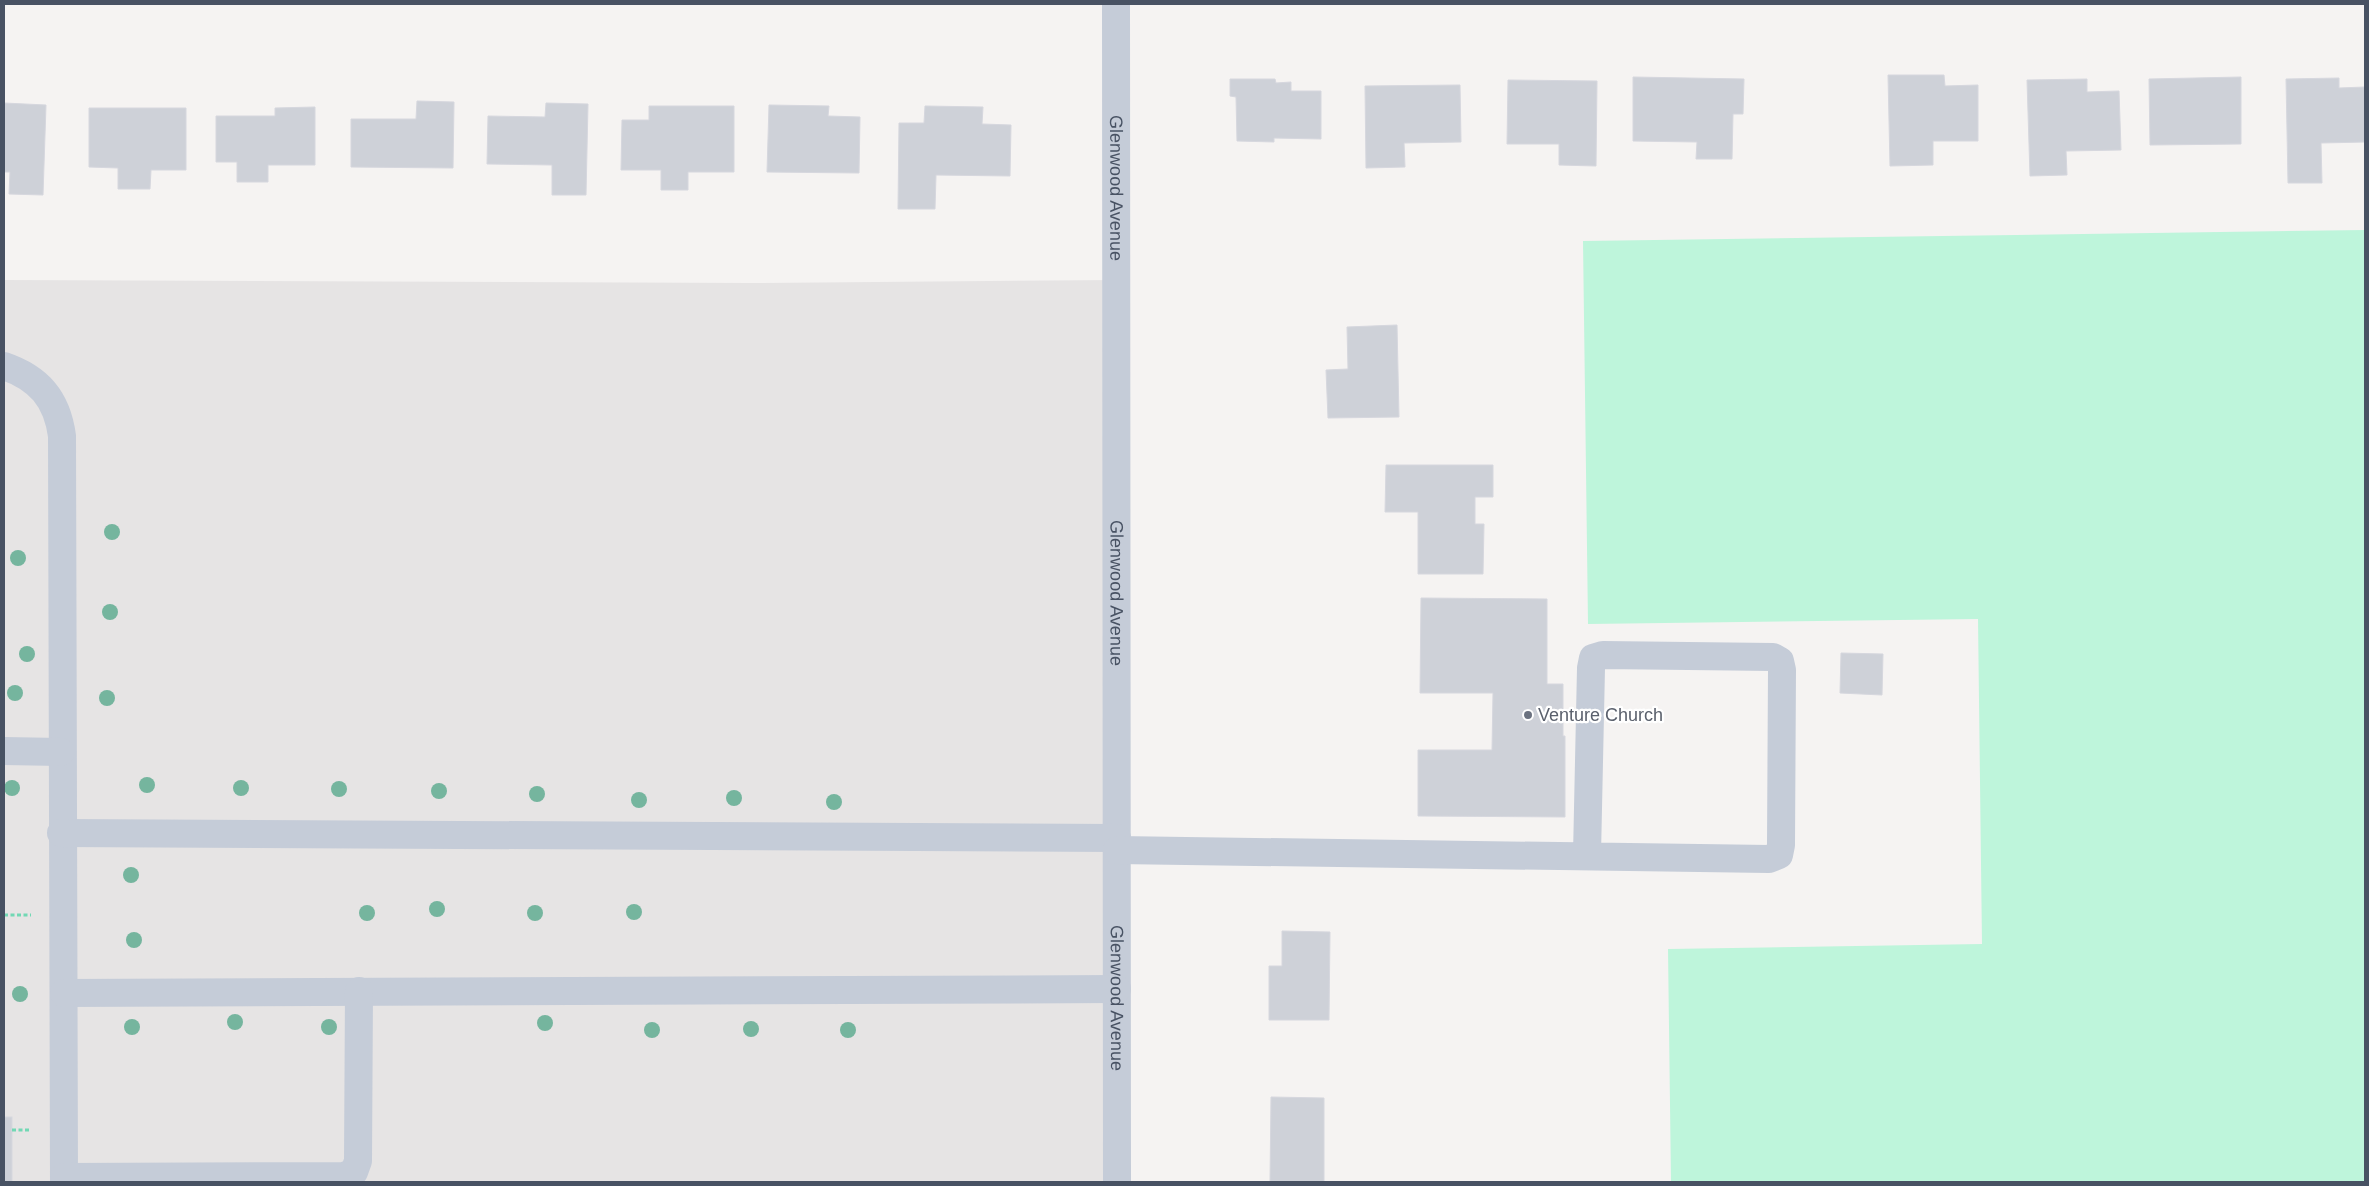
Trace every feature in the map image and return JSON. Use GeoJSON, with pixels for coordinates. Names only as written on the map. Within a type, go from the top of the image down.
{"type":"FeatureCollection","features":[{"type":"Feature","properties":{"kind":"street","name":"Glenwood Avenue"},"geometry":{"type":"LineString","coordinates":[[1116,4],[1117,1182]]}},
{"type":"Feature","properties":{"kind":"street"},"geometry":{"type":"LineString","coordinates":[[4,366],[26,377],[41,388],[53,401],[60,417],[62,436],[61,833],[64,992],[64,1180],[344,1176],[354,1172],[358,1161],[359,991]]}},
{"type":"Feature","properties":{"kind":"street"},"geometry":{"type":"LineString","coordinates":[[61,833],[1117,844],[1587,855],[1769,859],[1778,855],[1781,836],[1782,670],[1780,661],[1764,657],[1603,655],[1593,658],[1591,668],[1587,855]]}},
{"type":"Feature","properties":{"kind":"street"},"geometry":{"type":"LineString","coordinates":[[4,751],[61,752]]}},
{"type":"Feature","properties":{"kind":"street"},"geometry":{"type":"LineString","coordinates":[[64,992],[1117,989]]}},
{"type":"Feature","properties":{"kind":"path"},"geometry":{"type":"LineString","coordinates":[[4,915],[39,915]]}},
{"type":"Feature","properties":{"kind":"path"},"geometry":{"type":"LineString","coordinates":[[12,1130],[39,1130]]}},
{"type":"Feature","properties":{"kind":"shaded area"},"geometry":{"type":"Polygon","coordinates":[[[4,280],[749,283],[1118,280],[1117,1182],[4,1182],[4,280]]]}},
{"type":"Feature","properties":{"kind":"green space"},"geometry":{"type":"Polygon","coordinates":[[[2365,230],[2365,1182],[1671,1182],[1668,949],[1982,944],[1978,619],[1588,624],[1583,241],[2365,230]]]}},
{"type":"Feature","properties":{"kind":"building"},"geometry":{"type":"Polygon","coordinates":[[[1888,75],[1944,75],[1945,86],[1978,85],[1978,141],[1933,141],[1933,165],[1890,166],[1888,75]]]}},
{"type":"Feature","properties":{"kind":"building"},"geometry":{"type":"Polygon","coordinates":[[[1633,77],[1744,79],[1743,114],[1733,114],[1732,159],[1696,159],[1697,142],[1633,141],[1633,77]]]}},
{"type":"Feature","properties":{"kind":"building"},"geometry":{"type":"Polygon","coordinates":[[[2241,77],[2241,144],[2150,145],[2149,79],[2241,77]]]}},
{"type":"Feature","properties":{"kind":"building"},"geometry":{"type":"Polygon","coordinates":[[[2339,78],[2339,88],[2365,87],[2365,142],[2321,143],[2322,183],[2288,183],[2286,79],[2339,78]]]}},
{"type":"Feature","properties":{"kind":"building"},"geometry":{"type":"Polygon","coordinates":[[[1230,79],[1275,79],[1276,83],[1291,82],[1291,91],[1321,91],[1321,139],[1274,138],[1274,142],[1237,141],[1236,97],[1230,96],[1230,79]]]}},
{"type":"Feature","properties":{"kind":"building"},"geometry":{"type":"Polygon","coordinates":[[[2087,79],[2087,92],[2119,91],[2121,150],[2066,151],[2067,175],[2030,176],[2027,80],[2087,79]]]}},
{"type":"Feature","properties":{"kind":"building"},"geometry":{"type":"Polygon","coordinates":[[[1508,80],[1597,81],[1596,166],[1559,165],[1559,144],[1507,144],[1508,80]]]}},
{"type":"Feature","properties":{"kind":"building"},"geometry":{"type":"Polygon","coordinates":[[[1460,85],[1461,142],[1404,143],[1405,167],[1366,168],[1365,86],[1460,85]]]}},
{"type":"Feature","properties":{"kind":"building"},"geometry":{"type":"Polygon","coordinates":[[[417,101],[454,102],[453,168],[351,167],[351,119],[416,119],[417,101]]]}},
{"type":"Feature","properties":{"kind":"building"},"geometry":{"type":"Polygon","coordinates":[[[4,103],[46,105],[43,195],[9,194],[10,172],[4,172],[4,103]]]}},
{"type":"Feature","properties":{"kind":"building"},"geometry":{"type":"Polygon","coordinates":[[[546,103],[588,104],[586,195],[552,195],[552,165],[487,164],[488,116],[545,117],[546,103]]]}},
{"type":"Feature","properties":{"kind":"building"},"geometry":{"type":"Polygon","coordinates":[[[769,105],[829,106],[828,116],[860,117],[859,173],[767,172],[769,105]]]}},
{"type":"Feature","properties":{"kind":"building"},"geometry":{"type":"Polygon","coordinates":[[[649,106],[734,106],[734,172],[688,172],[688,190],[661,190],[661,170],[621,170],[622,120],[649,120],[649,106]]]}},
{"type":"Feature","properties":{"kind":"building"},"geometry":{"type":"Polygon","coordinates":[[[925,106],[983,107],[982,124],[1011,125],[1010,176],[936,175],[935,209],[898,209],[899,123],[924,123],[925,106]]]}},
{"type":"Feature","properties":{"kind":"building"},"geometry":{"type":"Polygon","coordinates":[[[315,107],[315,165],[268,165],[268,182],[237,182],[237,162],[216,162],[216,116],[275,116],[275,108],[315,107]]]}},
{"type":"Feature","properties":{"kind":"building"},"geometry":{"type":"Polygon","coordinates":[[[89,108],[186,108],[186,170],[151,170],[150,189],[118,189],[118,168],[89,167],[89,108]]]}},
{"type":"Feature","properties":{"kind":"building"},"geometry":{"type":"Polygon","coordinates":[[[1397,325],[1399,417],[1328,418],[1326,370],[1348,369],[1347,327],[1397,325]]]}},
{"type":"Feature","properties":{"kind":"building"},"geometry":{"type":"Polygon","coordinates":[[[1386,465],[1493,465],[1493,497],[1475,497],[1475,524],[1484,524],[1483,574],[1418,574],[1418,512],[1385,512],[1386,465]]]}},
{"type":"Feature","properties":{"kind":"building","name":"Venture Church"},"geometry":{"type":"Polygon","coordinates":[[[1421,598],[1547,599],[1547,684],[1563,684],[1565,817],[1418,816],[1418,750],[1492,750],[1493,693],[1420,693],[1421,598]]]}},
{"type":"Feature","properties":{"kind":"building"},"geometry":{"type":"Polygon","coordinates":[[[1841,653],[1883,654],[1882,695],[1840,693],[1841,653]]]}},
{"type":"Feature","properties":{"kind":"building"},"geometry":{"type":"Polygon","coordinates":[[[1282,931],[1330,932],[1329,1020],[1269,1020],[1269,966],[1282,966],[1282,931]]]}},
{"type":"Feature","properties":{"kind":"building"},"geometry":{"type":"Polygon","coordinates":[[[1271,1097],[1324,1098],[1324,1182],[1270,1182],[1271,1097]]]}},
{"type":"Feature","properties":{"kind":"building"},"geometry":{"type":"Polygon","coordinates":[[[4,1117],[12,1117],[12,1182],[4,1182],[4,1117]]]}},
{"type":"Feature","properties":{"kind":"place","name":"Venture Church"},"geometry":{"type":"Point","coordinates":[1528,715]}}]}
